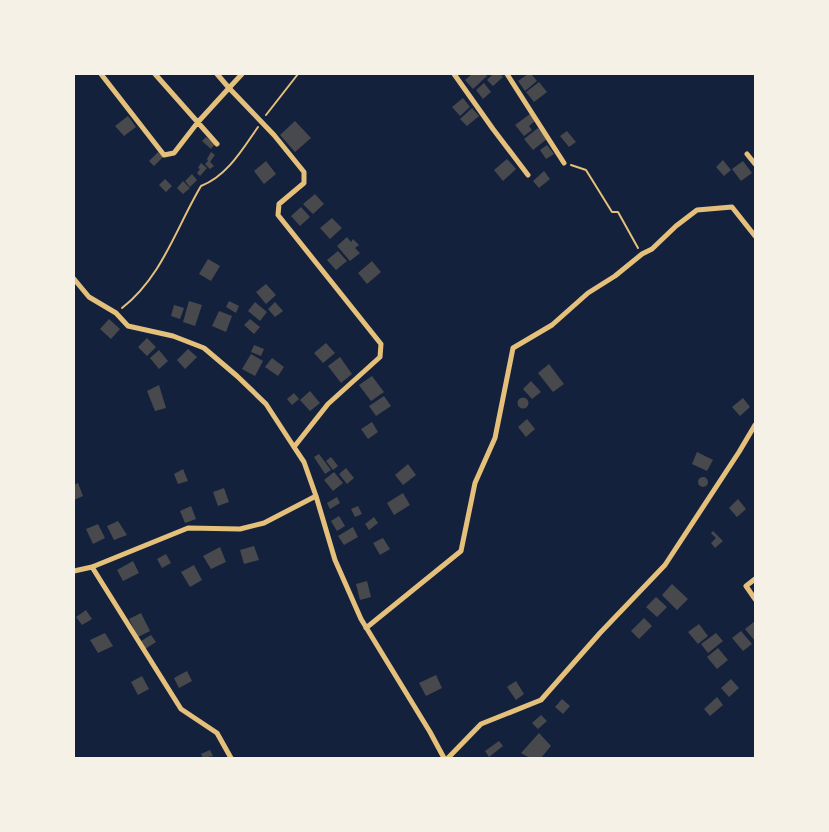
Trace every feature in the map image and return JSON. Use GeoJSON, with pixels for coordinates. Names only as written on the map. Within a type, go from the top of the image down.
{"type":"FeatureCollection","features":[{"type":"Feature","properties":{"kind":"street"},"geometry":{"type":"LineString","coordinates":[[101,74],[164,155],[174,152],[198,122],[242,74]]}},
{"type":"Feature","properties":{"kind":"street"},"geometry":{"type":"LineString","coordinates":[[155,74],[217,144]]}},
{"type":"Feature","properties":{"kind":"street"},"geometry":{"type":"LineString","coordinates":[[217,74],[304,172],[304,184],[279,204],[278,215],[381,344],[380,357],[328,404],[294,447]]}},
{"type":"Feature","properties":{"kind":"street"},"geometry":{"type":"LineString","coordinates":[[454,74],[528,175]]}},
{"type":"Feature","properties":{"kind":"street"},"geometry":{"type":"LineString","coordinates":[[508,74],[564,164]]}},
{"type":"Feature","properties":{"kind":"street"},"geometry":{"type":"LineString","coordinates":[[747,154],[755,164]]}},
{"type":"Feature","properties":{"kind":"street"},"geometry":{"type":"LineString","coordinates":[[366,628],[461,550],[475,483],[495,438],[513,348],[552,325],[588,293],[615,276],[642,254],[652,249],[676,226],[697,210],[732,208],[755,236]]}},
{"type":"Feature","properties":{"kind":"street"},"geometry":{"type":"LineString","coordinates":[[74,279],[89,297],[116,313],[128,326],[173,336],[204,348],[266,404],[304,462],[336,560],[361,619],[444,758]]}},
{"type":"Feature","properties":{"kind":"street"},"geometry":{"type":"LineString","coordinates":[[448,758],[481,724],[541,700],[600,633],[665,565],[755,427]]}},
{"type":"Feature","properties":{"kind":"street"},"geometry":{"type":"LineString","coordinates":[[74,571],[92,567],[188,528],[240,529],[264,524],[316,496]]}},
{"type":"Feature","properties":{"kind":"street"},"geometry":{"type":"LineString","coordinates":[[92,567],[181,709],[217,733],[231,758]]}},
{"type":"Feature","properties":{"kind":"street"},"geometry":{"type":"LineString","coordinates":[[755,579],[746,586],[755,599]]}},
{"type":"Feature","properties":{"kind":"path"},"geometry":{"type":"LineString","coordinates":[[116,313],[136,297],[151,278],[170,248],[201,186],[222,174],[233,162],[298,74]]}},
{"type":"Feature","properties":{"kind":"path"},"geometry":{"type":"LineString","coordinates":[[564,164],[586,170],[612,212],[618,212],[642,254]]}},
{"type":"Feature","properties":{"kind":"building"},"geometry":{"type":"Polygon","coordinates":[[[472,74],[485,74],[487,76],[473,89],[465,80],[472,74]]]}},
{"type":"Feature","properties":{"kind":"building"},"geometry":{"type":"Polygon","coordinates":[[[493,74],[500,74],[503,77],[493,86],[487,80],[493,74]]]}},
{"type":"Feature","properties":{"kind":"building"},"geometry":{"type":"Polygon","coordinates":[[[531,74],[537,81],[525,91],[518,81],[531,74]]]}},
{"type":"Feature","properties":{"kind":"building"},"geometry":{"type":"Polygon","coordinates":[[[539,82],[547,92],[534,102],[526,92],[539,82]]]}},
{"type":"Feature","properties":{"kind":"building"},"geometry":{"type":"Polygon","coordinates":[[[484,83],[491,92],[483,99],[476,90],[484,83]]]}},
{"type":"Feature","properties":{"kind":"building"},"geometry":{"type":"Polygon","coordinates":[[[463,98],[470,107],[460,116],[452,107],[463,98]]]}},
{"type":"Feature","properties":{"kind":"building"},"geometry":{"type":"Polygon","coordinates":[[[472,108],[479,116],[467,126],[460,119],[472,108]]]}},
{"type":"Feature","properties":{"kind":"building"},"geometry":{"type":"Polygon","coordinates":[[[530,114],[535,121],[529,126],[532,130],[524,136],[515,125],[530,114]]]}},
{"type":"Feature","properties":{"kind":"building"},"geometry":{"type":"Polygon","coordinates":[[[128,116],[136,127],[124,136],[115,126],[128,116]]]}},
{"type":"Feature","properties":{"kind":"building"},"geometry":{"type":"Polygon","coordinates":[[[295,121],[311,138],[295,152],[280,135],[295,121]]]}},
{"type":"Feature","properties":{"kind":"building"},"geometry":{"type":"Polygon","coordinates":[[[538,128],[547,139],[533,150],[524,139],[538,128]]]}},
{"type":"Feature","properties":{"kind":"building"},"geometry":{"type":"Polygon","coordinates":[[[567,131],[576,142],[569,147],[560,136],[567,131]]]}},
{"type":"Feature","properties":{"kind":"building"},"geometry":{"type":"Polygon","coordinates":[[[206,137],[215,144],[211,149],[202,141],[206,137]]]}},
{"type":"Feature","properties":{"kind":"building"},"geometry":{"type":"Polygon","coordinates":[[[547,145],[554,154],[546,159],[540,150],[547,145]]]}},
{"type":"Feature","properties":{"kind":"building"},"geometry":{"type":"Polygon","coordinates":[[[158,152],[163,157],[154,166],[149,161],[158,152]]]}},
{"type":"Feature","properties":{"kind":"building"},"geometry":{"type":"Polygon","coordinates":[[[211,152],[215,155],[210,162],[214,166],[210,169],[205,164],[211,152]]]}},
{"type":"Feature","properties":{"kind":"building"},"geometry":{"type":"Polygon","coordinates":[[[507,159],[516,169],[503,181],[494,170],[507,159]]]}},
{"type":"Feature","properties":{"kind":"building"},"geometry":{"type":"Polygon","coordinates":[[[723,160],[731,170],[724,176],[716,167],[723,160]]]}},
{"type":"Feature","properties":{"kind":"building"},"geometry":{"type":"Polygon","coordinates":[[[266,161],[276,174],[264,184],[254,171],[266,161]]]}},
{"type":"Feature","properties":{"kind":"building"},"geometry":{"type":"Polygon","coordinates":[[[743,161],[752,173],[741,181],[732,169],[743,161]]]}},
{"type":"Feature","properties":{"kind":"building"},"geometry":{"type":"Polygon","coordinates":[[[201,163],[207,168],[200,176],[197,173],[201,163]]]}},
{"type":"Feature","properties":{"kind":"building"},"geometry":{"type":"Polygon","coordinates":[[[544,171],[550,179],[539,188],[533,181],[544,171]]]}},
{"type":"Feature","properties":{"kind":"building"},"geometry":{"type":"Polygon","coordinates":[[[192,174],[197,180],[190,187],[185,181],[192,174]]]}},
{"type":"Feature","properties":{"kind":"building"},"geometry":{"type":"Polygon","coordinates":[[[165,179],[172,186],[166,192],[159,185],[165,179]]]}},
{"type":"Feature","properties":{"kind":"building"},"geometry":{"type":"Polygon","coordinates":[[[183,181],[190,188],[183,194],[177,188],[183,181]]]}},
{"type":"Feature","properties":{"kind":"building"},"geometry":{"type":"Polygon","coordinates":[[[315,194],[324,204],[313,214],[303,204],[315,194]]]}},
{"type":"Feature","properties":{"kind":"building"},"geometry":{"type":"Polygon","coordinates":[[[301,207],[310,217],[300,226],[291,216],[301,207]]]}},
{"type":"Feature","properties":{"kind":"building"},"geometry":{"type":"Polygon","coordinates":[[[332,218],[342,228],[330,239],[320,228],[332,218]]]}},
{"type":"Feature","properties":{"kind":"building"},"geometry":{"type":"Polygon","coordinates":[[[347,237],[351,242],[353,239],[359,245],[355,248],[360,253],[350,261],[337,246],[347,237]]]}},
{"type":"Feature","properties":{"kind":"building"},"geometry":{"type":"Polygon","coordinates":[[[338,251],[347,261],[336,270],[327,260],[338,251]]]}},
{"type":"Feature","properties":{"kind":"building"},"geometry":{"type":"Polygon","coordinates":[[[208,259],[220,266],[211,281],[199,274],[208,259]]]}},
{"type":"Feature","properties":{"kind":"building"},"geometry":{"type":"Polygon","coordinates":[[[372,261],[381,272],[367,284],[358,273],[372,261]]]}},
{"type":"Feature","properties":{"kind":"building"},"geometry":{"type":"Polygon","coordinates":[[[266,284],[276,295],[266,304],[256,292],[266,284]]]}},
{"type":"Feature","properties":{"kind":"building"},"geometry":{"type":"Polygon","coordinates":[[[189,301],[202,305],[195,326],[183,322],[189,301]]]}},
{"type":"Feature","properties":{"kind":"building"},"geometry":{"type":"Polygon","coordinates":[[[229,301],[239,306],[236,313],[226,307],[229,301]]]}},
{"type":"Feature","properties":{"kind":"building"},"geometry":{"type":"Polygon","coordinates":[[[255,302],[267,312],[260,321],[248,311],[255,302]]]}},
{"type":"Feature","properties":{"kind":"building"},"geometry":{"type":"Polygon","coordinates":[[[275,302],[283,311],[275,317],[268,309],[275,302]]]}},
{"type":"Feature","properties":{"kind":"building"},"geometry":{"type":"Polygon","coordinates":[[[174,305],[184,308],[180,319],[171,316],[174,305]]]}},
{"type":"Feature","properties":{"kind":"building"},"geometry":{"type":"Polygon","coordinates":[[[219,311],[232,316],[226,332],[212,326],[219,311]]]}},
{"type":"Feature","properties":{"kind":"building"},"geometry":{"type":"Polygon","coordinates":[[[109,319],[120,329],[111,339],[100,329],[109,319]]]}},
{"type":"Feature","properties":{"kind":"building"},"geometry":{"type":"Polygon","coordinates":[[[250,319],[260,327],[254,334],[244,325],[250,319]]]}},
{"type":"Feature","properties":{"kind":"building"},"geometry":{"type":"Polygon","coordinates":[[[147,338],[156,347],[147,356],[138,347],[147,338]]]}},
{"type":"Feature","properties":{"kind":"building"},"geometry":{"type":"Polygon","coordinates":[[[326,343],[335,353],[323,363],[314,353],[326,343]]]}},
{"type":"Feature","properties":{"kind":"building"},"geometry":{"type":"Polygon","coordinates":[[[254,345],[264,349],[261,356],[251,352],[254,345]]]}},
{"type":"Feature","properties":{"kind":"building"},"geometry":{"type":"Polygon","coordinates":[[[188,349],[197,357],[185,369],[177,360],[188,349]]]}},
{"type":"Feature","properties":{"kind":"building"},"geometry":{"type":"Polygon","coordinates":[[[159,350],[168,361],[159,369],[150,358],[159,350]]]}},
{"type":"Feature","properties":{"kind":"building"},"geometry":{"type":"Polygon","coordinates":[[[251,354],[263,361],[255,376],[242,369],[251,354]]]}},
{"type":"Feature","properties":{"kind":"building"},"geometry":{"type":"Polygon","coordinates":[[[340,357],[352,374],[341,383],[328,366],[340,357]]]}},
{"type":"Feature","properties":{"kind":"building"},"geometry":{"type":"Polygon","coordinates":[[[272,358],[284,367],[278,376],[265,367],[272,358]]]}},
{"type":"Feature","properties":{"kind":"building"},"geometry":{"type":"Polygon","coordinates":[[[549,364],[564,384],[553,392],[538,373],[549,364]]]}},
{"type":"Feature","properties":{"kind":"building"},"geometry":{"type":"Polygon","coordinates":[[[372,376],[384,392],[371,401],[359,385],[372,376]]]}},
{"type":"Feature","properties":{"kind":"building"},"geometry":{"type":"Polygon","coordinates":[[[531,381],[541,392],[532,399],[523,389],[531,381]]]}},
{"type":"Feature","properties":{"kind":"building"},"geometry":{"type":"Polygon","coordinates":[[[159,385],[166,408],[155,411],[147,391],[159,385]]]}},
{"type":"Feature","properties":{"kind":"building"},"geometry":{"type":"Polygon","coordinates":[[[310,391],[320,403],[310,411],[300,400],[310,391]]]}},
{"type":"Feature","properties":{"kind":"building"},"geometry":{"type":"Polygon","coordinates":[[[294,393],[299,399],[292,405],[287,399],[294,393]]]}},
{"type":"Feature","properties":{"kind":"building"},"geometry":{"type":"Polygon","coordinates":[[[384,396],[391,406],[376,416],[369,406],[384,396]]]}},
{"type":"Feature","properties":{"kind":"building"},"geometry":{"type":"Polygon","coordinates":[[[521,398],[525,398],[528,403],[527,407],[521,408],[518,405],[518,401],[521,398]]]}},
{"type":"Feature","properties":{"kind":"building"},"geometry":{"type":"Polygon","coordinates":[[[743,398],[750,407],[740,416],[732,407],[743,398]]]}},
{"type":"Feature","properties":{"kind":"building"},"geometry":{"type":"Polygon","coordinates":[[[527,419],[535,429],[526,437],[518,427],[527,419]]]}},
{"type":"Feature","properties":{"kind":"building"},"geometry":{"type":"Polygon","coordinates":[[[372,422],[378,432],[368,439],[361,429],[372,422]]]}},
{"type":"Feature","properties":{"kind":"building"},"geometry":{"type":"Polygon","coordinates":[[[697,452],[713,460],[707,471],[692,464],[697,452]]]}},
{"type":"Feature","properties":{"kind":"building"},"geometry":{"type":"Polygon","coordinates":[[[319,454],[331,470],[325,474],[314,457],[319,454]]]}},
{"type":"Feature","properties":{"kind":"building"},"geometry":{"type":"Polygon","coordinates":[[[331,457],[338,466],[333,470],[326,461],[331,457]]]}},
{"type":"Feature","properties":{"kind":"building"},"geometry":{"type":"Polygon","coordinates":[[[408,464],[416,475],[403,485],[395,475],[408,464]]]}},
{"type":"Feature","properties":{"kind":"building"},"geometry":{"type":"Polygon","coordinates":[[[346,468],[354,478],[347,484],[339,474],[346,468]]]}},
{"type":"Feature","properties":{"kind":"building"},"geometry":{"type":"Polygon","coordinates":[[[183,469],[188,481],[178,484],[174,474],[183,469]]]}},
{"type":"Feature","properties":{"kind":"building"},"geometry":{"type":"Polygon","coordinates":[[[334,472],[343,483],[333,491],[324,480],[334,472]]]}},
{"type":"Feature","properties":{"kind":"building"},"geometry":{"type":"Polygon","coordinates":[[[701,477],[705,477],[708,482],[705,487],[701,487],[698,484],[698,480],[701,477]]]}},
{"type":"Feature","properties":{"kind":"building"},"geometry":{"type":"Polygon","coordinates":[[[78,483],[83,496],[74,500],[74,485],[78,483]]]}},
{"type":"Feature","properties":{"kind":"building"},"geometry":{"type":"Polygon","coordinates":[[[224,488],[229,502],[218,506],[213,492],[224,488]]]}},
{"type":"Feature","properties":{"kind":"building"},"geometry":{"type":"Polygon","coordinates":[[[403,493],[410,505],[394,515],[387,503],[403,493]]]}},
{"type":"Feature","properties":{"kind":"building"},"geometry":{"type":"Polygon","coordinates":[[[337,497],[340,503],[330,509],[327,503],[337,497]]]}},
{"type":"Feature","properties":{"kind":"building"},"geometry":{"type":"Polygon","coordinates":[[[738,499],[746,509],[737,517],[729,508],[738,499]]]}},
{"type":"Feature","properties":{"kind":"building"},"geometry":{"type":"Polygon","coordinates":[[[191,506],[196,519],[185,523],[180,511],[191,506]]]}},
{"type":"Feature","properties":{"kind":"building"},"geometry":{"type":"Polygon","coordinates":[[[358,506],[362,514],[355,517],[351,509],[358,506]]]}},
{"type":"Feature","properties":{"kind":"building"},"geometry":{"type":"Polygon","coordinates":[[[339,516],[345,526],[337,531],[331,521],[339,516]]]}},
{"type":"Feature","properties":{"kind":"building"},"geometry":{"type":"Polygon","coordinates":[[[374,517],[378,523],[369,530],[365,524],[374,517]]]}},
{"type":"Feature","properties":{"kind":"building"},"geometry":{"type":"Polygon","coordinates":[[[118,521],[127,535],[114,540],[107,526],[118,521]]]}},
{"type":"Feature","properties":{"kind":"building"},"geometry":{"type":"Polygon","coordinates":[[[98,524],[105,538],[93,544],[86,529],[98,524]]]}},
{"type":"Feature","properties":{"kind":"building"},"geometry":{"type":"Polygon","coordinates":[[[353,527],[358,537],[344,545],[338,536],[353,527]]]}},
{"type":"Feature","properties":{"kind":"building"},"geometry":{"type":"Polygon","coordinates":[[[713,531],[723,541],[715,548],[711,543],[716,538],[711,533],[713,531]]]}},
{"type":"Feature","properties":{"kind":"building"},"geometry":{"type":"Polygon","coordinates":[[[383,538],[390,549],[380,555],[373,543],[383,538]]]}},
{"type":"Feature","properties":{"kind":"building"},"geometry":{"type":"Polygon","coordinates":[[[254,546],[259,560],[244,564],[240,550],[254,546]]]}},
{"type":"Feature","properties":{"kind":"building"},"geometry":{"type":"Polygon","coordinates":[[[220,547],[226,562],[211,569],[203,556],[220,547]]]}},
{"type":"Feature","properties":{"kind":"building"},"geometry":{"type":"Polygon","coordinates":[[[166,554],[171,563],[162,568],[157,559],[166,554]]]}},
{"type":"Feature","properties":{"kind":"building"},"geometry":{"type":"Polygon","coordinates":[[[133,561],[139,573],[123,581],[117,570],[133,561]]]}},
{"type":"Feature","properties":{"kind":"building"},"geometry":{"type":"Polygon","coordinates":[[[194,565],[202,580],[190,587],[181,572],[194,565]]]}},
{"type":"Feature","properties":{"kind":"building"},"geometry":{"type":"Polygon","coordinates":[[[367,581],[371,597],[360,600],[356,584],[367,581]]]}},
{"type":"Feature","properties":{"kind":"building"},"geometry":{"type":"Polygon","coordinates":[[[672,584],[688,599],[677,610],[662,595],[672,584]]]}},
{"type":"Feature","properties":{"kind":"building"},"geometry":{"type":"Polygon","coordinates":[[[656,597],[667,607],[657,617],[646,607],[656,597]]]}},
{"type":"Feature","properties":{"kind":"building"},"geometry":{"type":"Polygon","coordinates":[[[86,610],[92,619],[82,625],[76,617],[86,610]]]}},
{"type":"Feature","properties":{"kind":"building"},"geometry":{"type":"Polygon","coordinates":[[[141,613],[150,631],[138,637],[129,619],[141,613]]]}},
{"type":"Feature","properties":{"kind":"building"},"geometry":{"type":"Polygon","coordinates":[[[644,618],[652,626],[639,639],[631,631],[644,618]]]}},
{"type":"Feature","properties":{"kind":"building"},"geometry":{"type":"Polygon","coordinates":[[[755,621],[755,641],[745,629],[755,621]]]}},
{"type":"Feature","properties":{"kind":"building"},"geometry":{"type":"Polygon","coordinates":[[[699,624],[708,636],[698,644],[688,632],[699,624]]]}},
{"type":"Feature","properties":{"kind":"building"},"geometry":{"type":"Polygon","coordinates":[[[741,631],[752,644],[743,651],[732,638],[741,631]]]}},
{"type":"Feature","properties":{"kind":"building"},"geometry":{"type":"Polygon","coordinates":[[[105,633],[113,646],[98,653],[90,640],[105,633]]]}},
{"type":"Feature","properties":{"kind":"building"},"geometry":{"type":"Polygon","coordinates":[[[716,633],[723,641],[708,653],[701,644],[716,633]]]}},
{"type":"Feature","properties":{"kind":"building"},"geometry":{"type":"Polygon","coordinates":[[[151,635],[156,642],[145,649],[141,641],[151,635]]]}},
{"type":"Feature","properties":{"kind":"building"},"geometry":{"type":"Polygon","coordinates":[[[718,648],[728,660],[717,669],[707,657],[718,648]]]}},
{"type":"Feature","properties":{"kind":"building"},"geometry":{"type":"Polygon","coordinates":[[[187,671],[192,681],[179,688],[174,678],[187,671]]]}},
{"type":"Feature","properties":{"kind":"building"},"geometry":{"type":"Polygon","coordinates":[[[436,675],[442,688],[426,696],[419,683],[436,675]]]}},
{"type":"Feature","properties":{"kind":"building"},"geometry":{"type":"Polygon","coordinates":[[[142,676],[149,689],[138,695],[131,682],[142,676]]]}},
{"type":"Feature","properties":{"kind":"building"},"geometry":{"type":"Polygon","coordinates":[[[731,679],[739,688],[729,697],[721,688],[731,679]]]}},
{"type":"Feature","properties":{"kind":"building"},"geometry":{"type":"Polygon","coordinates":[[[516,681],[524,694],[516,700],[507,687],[516,681]]]}},
{"type":"Feature","properties":{"kind":"building"},"geometry":{"type":"Polygon","coordinates":[[[717,697],[723,705],[710,716],[704,709],[717,697]]]}},
{"type":"Feature","properties":{"kind":"building"},"geometry":{"type":"Polygon","coordinates":[[[562,699],[570,706],[563,714],[555,707],[562,699]]]}},
{"type":"Feature","properties":{"kind":"building"},"geometry":{"type":"Polygon","coordinates":[[[541,715],[547,721],[538,729],[532,723],[541,715]]]}},
{"type":"Feature","properties":{"kind":"building"},"geometry":{"type":"Polygon","coordinates":[[[539,733],[551,746],[541,758],[530,758],[521,753],[539,733]]]}},
{"type":"Feature","properties":{"kind":"building"},"geometry":{"type":"Polygon","coordinates":[[[499,741],[503,746],[489,757],[485,751],[499,741]]]}},
{"type":"Feature","properties":{"kind":"building"},"geometry":{"type":"Polygon","coordinates":[[[210,750],[213,756],[203,758],[201,754],[210,750]]]}}]}
